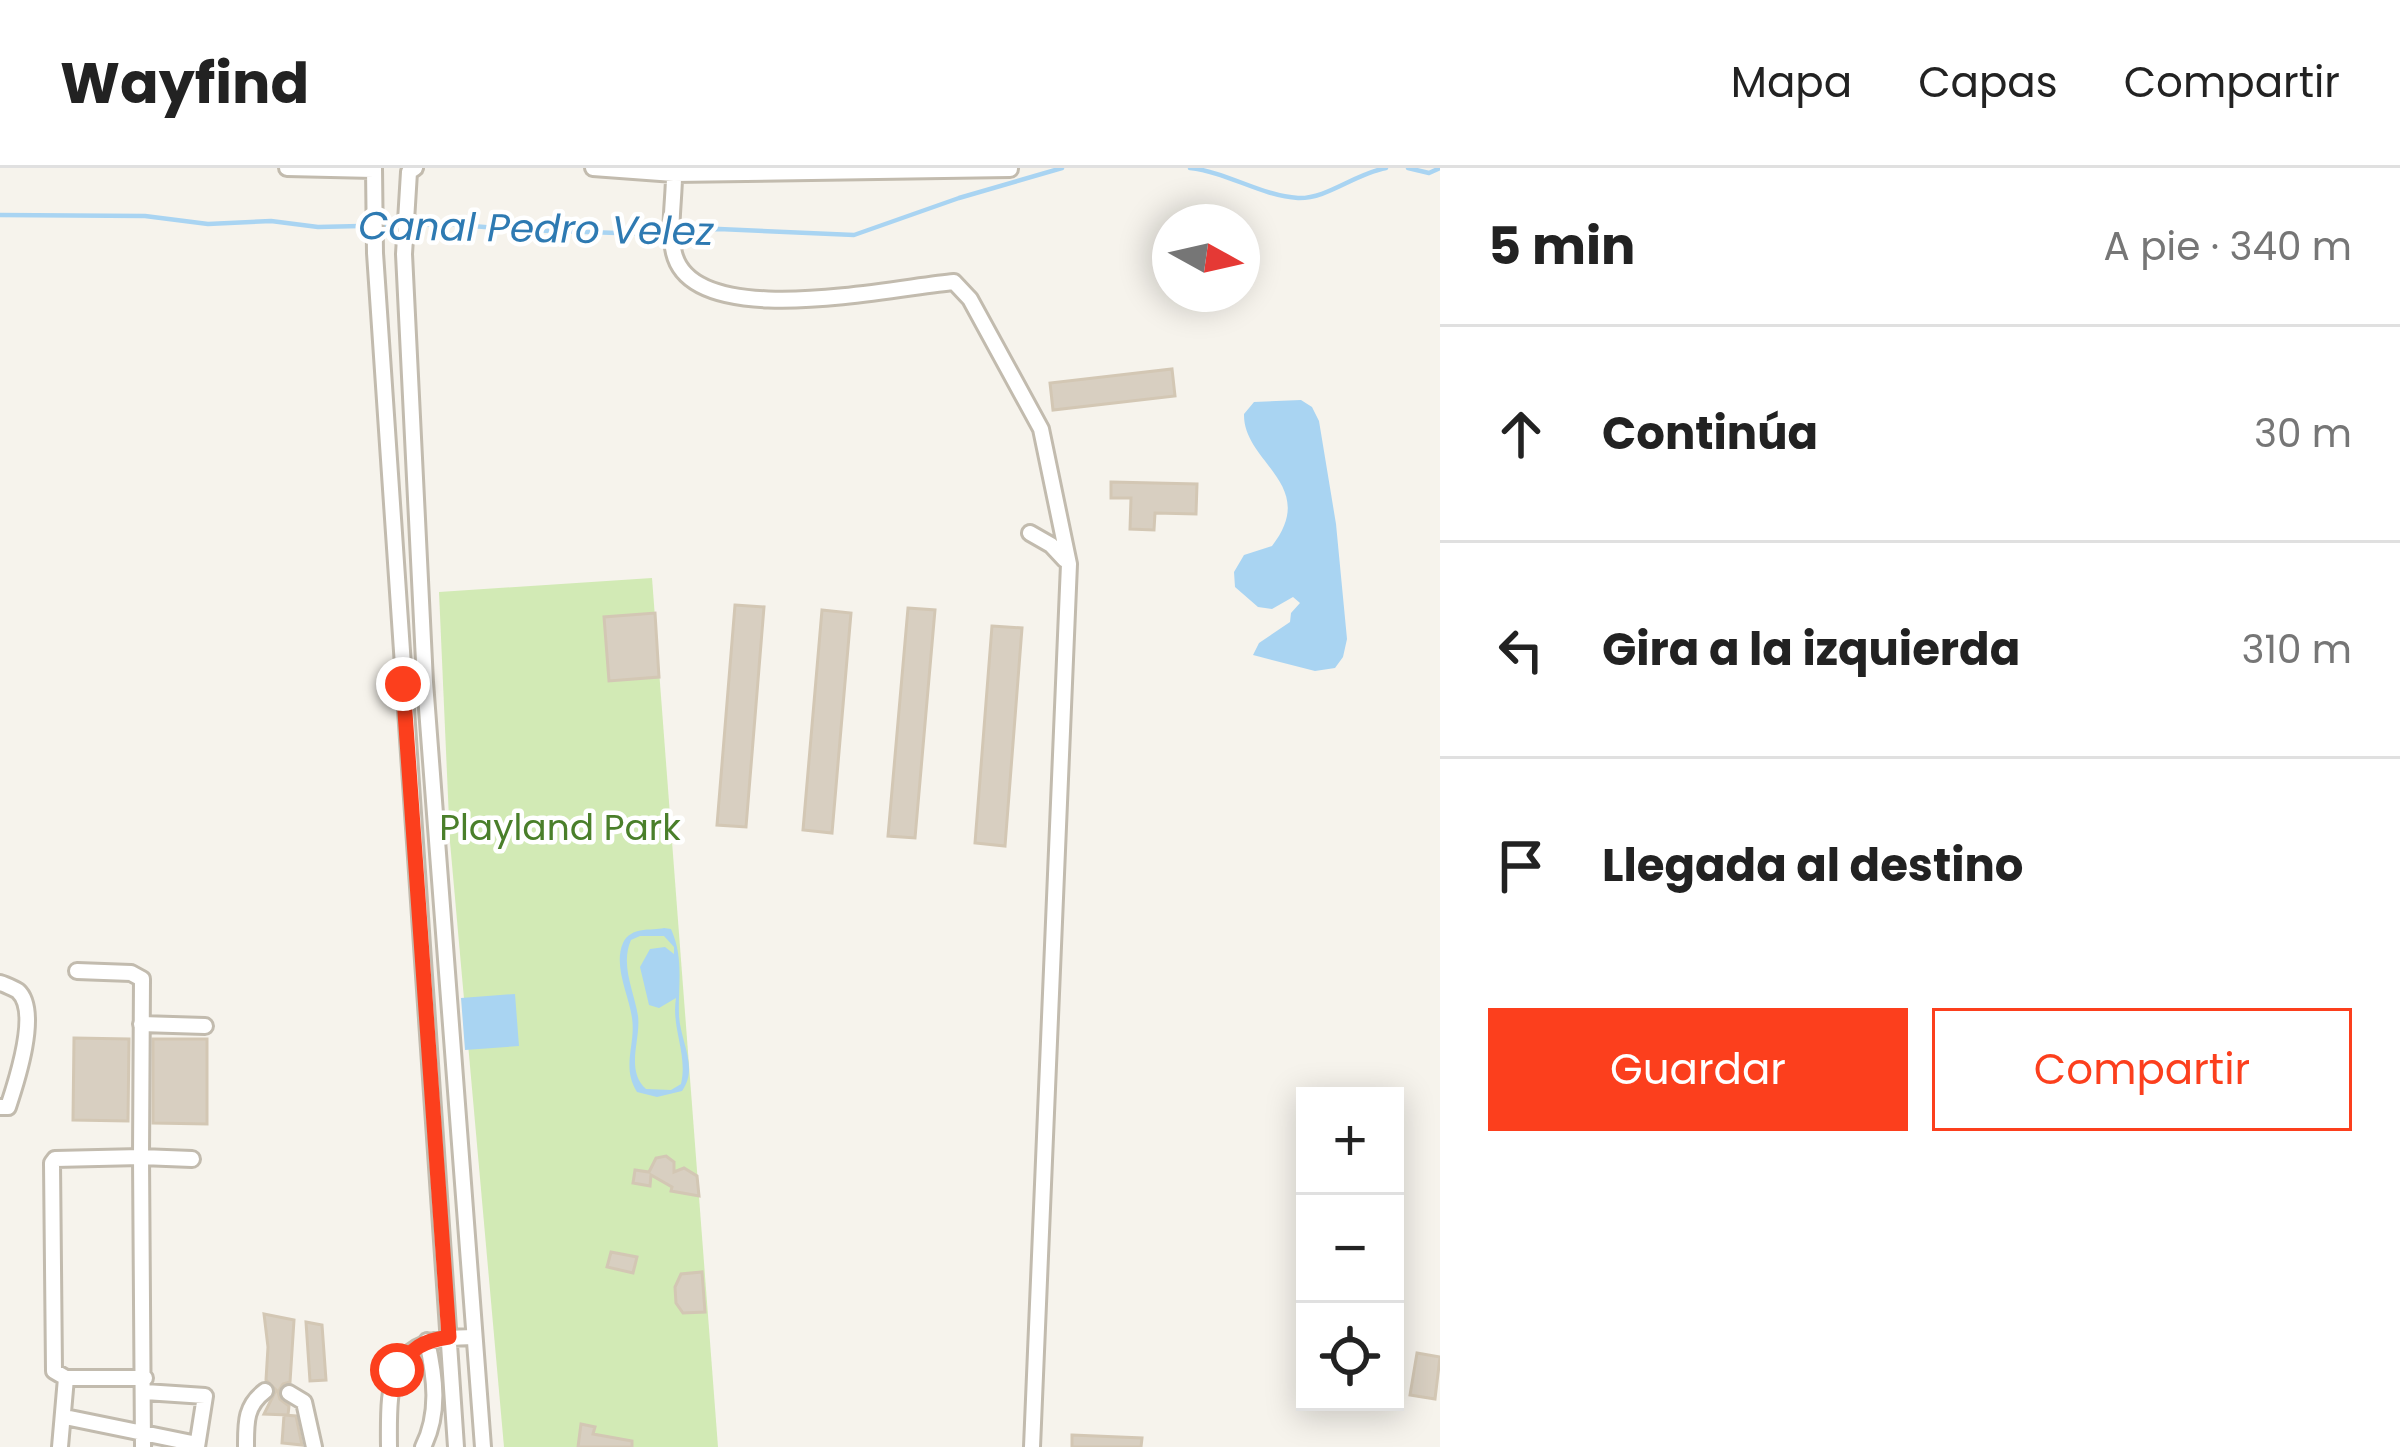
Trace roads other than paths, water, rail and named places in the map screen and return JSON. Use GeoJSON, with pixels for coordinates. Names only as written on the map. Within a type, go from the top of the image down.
{"type":"FeatureCollection","features":[{"type":"Feature","properties":{"kind":"street"},"geometry":{"type":"LineString","coordinates":[[287,168],[374,169],[388,466],[456,1447]]}},
{"type":"Feature","properties":{"kind":"street"},"geometry":{"type":"LineString","coordinates":[[415,168],[409,172],[404,254],[424,682],[483,1447]]}},
{"type":"Feature","properties":{"kind":"street"},"geometry":{"type":"LineString","coordinates":[[580,168],[1010,169]]}},
{"type":"Feature","properties":{"kind":"street"},"geometry":{"type":"LineString","coordinates":[[674,171],[674,251],[690,280],[741,300],[791,301],[954,282],[970,299],[1041,429],[1069,564],[1032,1447]]}},
{"type":"Feature","properties":{"kind":"street"},"geometry":{"type":"LineString","coordinates":[[386,425],[397,434],[413,427]]}},
{"type":"Feature","properties":{"kind":"street"},"geometry":{"type":"LineString","coordinates":[[388,466],[400,462],[414,467]]}},
{"type":"Feature","properties":{"kind":"street"},"geometry":{"type":"LineString","coordinates":[[1030,533],[1051,545],[1069,564]]}},
{"type":"Feature","properties":{"kind":"street"},"geometry":{"type":"LineString","coordinates":[[77,971],[137,974],[142,980],[143,1439]]}},
{"type":"Feature","properties":{"kind":"street"},"geometry":{"type":"LineString","coordinates":[[0,982],[18,990],[25,1001],[25,1057],[8,1107],[0,1107]]}},
{"type":"Feature","properties":{"kind":"street"},"geometry":{"type":"LineString","coordinates":[[141,1024],[206,1026]]}},
{"type":"Feature","properties":{"kind":"street"},"geometry":{"type":"LineString","coordinates":[[65,1417],[143,1439],[197,1445],[205,1396],[66,1378],[54,1371],[52,1162],[192,1159]]}},
{"type":"Feature","properties":{"kind":"street"},"geometry":{"type":"LineString","coordinates":[[389,1447],[388,1395],[411,1349],[427,1341],[474,1337]]}},
{"type":"Feature","properties":{"kind":"street"},"geometry":{"type":"LineString","coordinates":[[423,1447],[434,1426],[434,1372],[427,1341]]}},
{"type":"Feature","properties":{"kind":"street"},"geometry":{"type":"LineString","coordinates":[[60,1447],[66,1378]]}},
{"type":"Feature","properties":{"kind":"street"},"geometry":{"type":"LineString","coordinates":[[246,1447],[246,1419],[253,1400],[266,1391]]}},
{"type":"Feature","properties":{"kind":"street"},"geometry":{"type":"LineString","coordinates":[[290,1393],[304,1402],[314,1447]]}},
{"type":"Feature","properties":{"kind":"water"},"geometry":{"type":"Polygon","coordinates":[[[1301,400],[1312,407],[1319,421],[1336,524],[1347,639],[1335,668],[1315,671],[1253,655],[1259,643],[1290,622],[1300,603],[1293,597],[1272,609],[1258,607],[1235,587],[1234,572],[1244,555],[1272,546],[1285,525],[1288,506],[1276,475],[1247,431],[1244,414],[1254,402],[1301,400]]]}},
{"type":"Feature","properties":{"kind":"water"},"geometry":{"type":"Polygon","coordinates":[[[671,929],[678,950],[679,1015],[689,1073],[682,1091],[657,1097],[637,1092],[632,1083],[632,1018],[620,952],[636,932],[671,929]],[[664,936],[631,940],[627,959],[638,1016],[636,1073],[646,1089],[671,1090],[681,1084],[683,1073],[676,998],[659,1008],[649,1005],[640,967],[650,949],[665,947],[674,954],[664,936]]]}},
{"type":"Feature","properties":{"kind":"water"},"geometry":{"type":"Polygon","coordinates":[[[515,994],[519,1046],[465,1050],[461,998],[515,994]]]}},
{"type":"Feature","properties":{"kind":"waterway","name":"Canal Pedro Velez"},"geometry":{"type":"LineString","coordinates":[[0,215],[145,216],[208,224],[271,221],[318,227],[446,224],[649,234],[719,229],[854,235],[1062,168]]}},
{"type":"Feature","properties":{"kind":"waterway","name":"Canal Pedro Velez"},"geometry":{"type":"LineString","coordinates":[[1190,168],[1298,198],[1319,195],[1386,168]]}},
{"type":"Feature","properties":{"kind":"waterway","name":"Canal Pedro Velez"},"geometry":{"type":"LineString","coordinates":[[1408,168],[1429,173],[1440,168]]}},
{"type":"Feature","properties":{"kind":"park label","name":"Playland Park"},"geometry":{"type":"Point","coordinates":[560,827]}}]}
